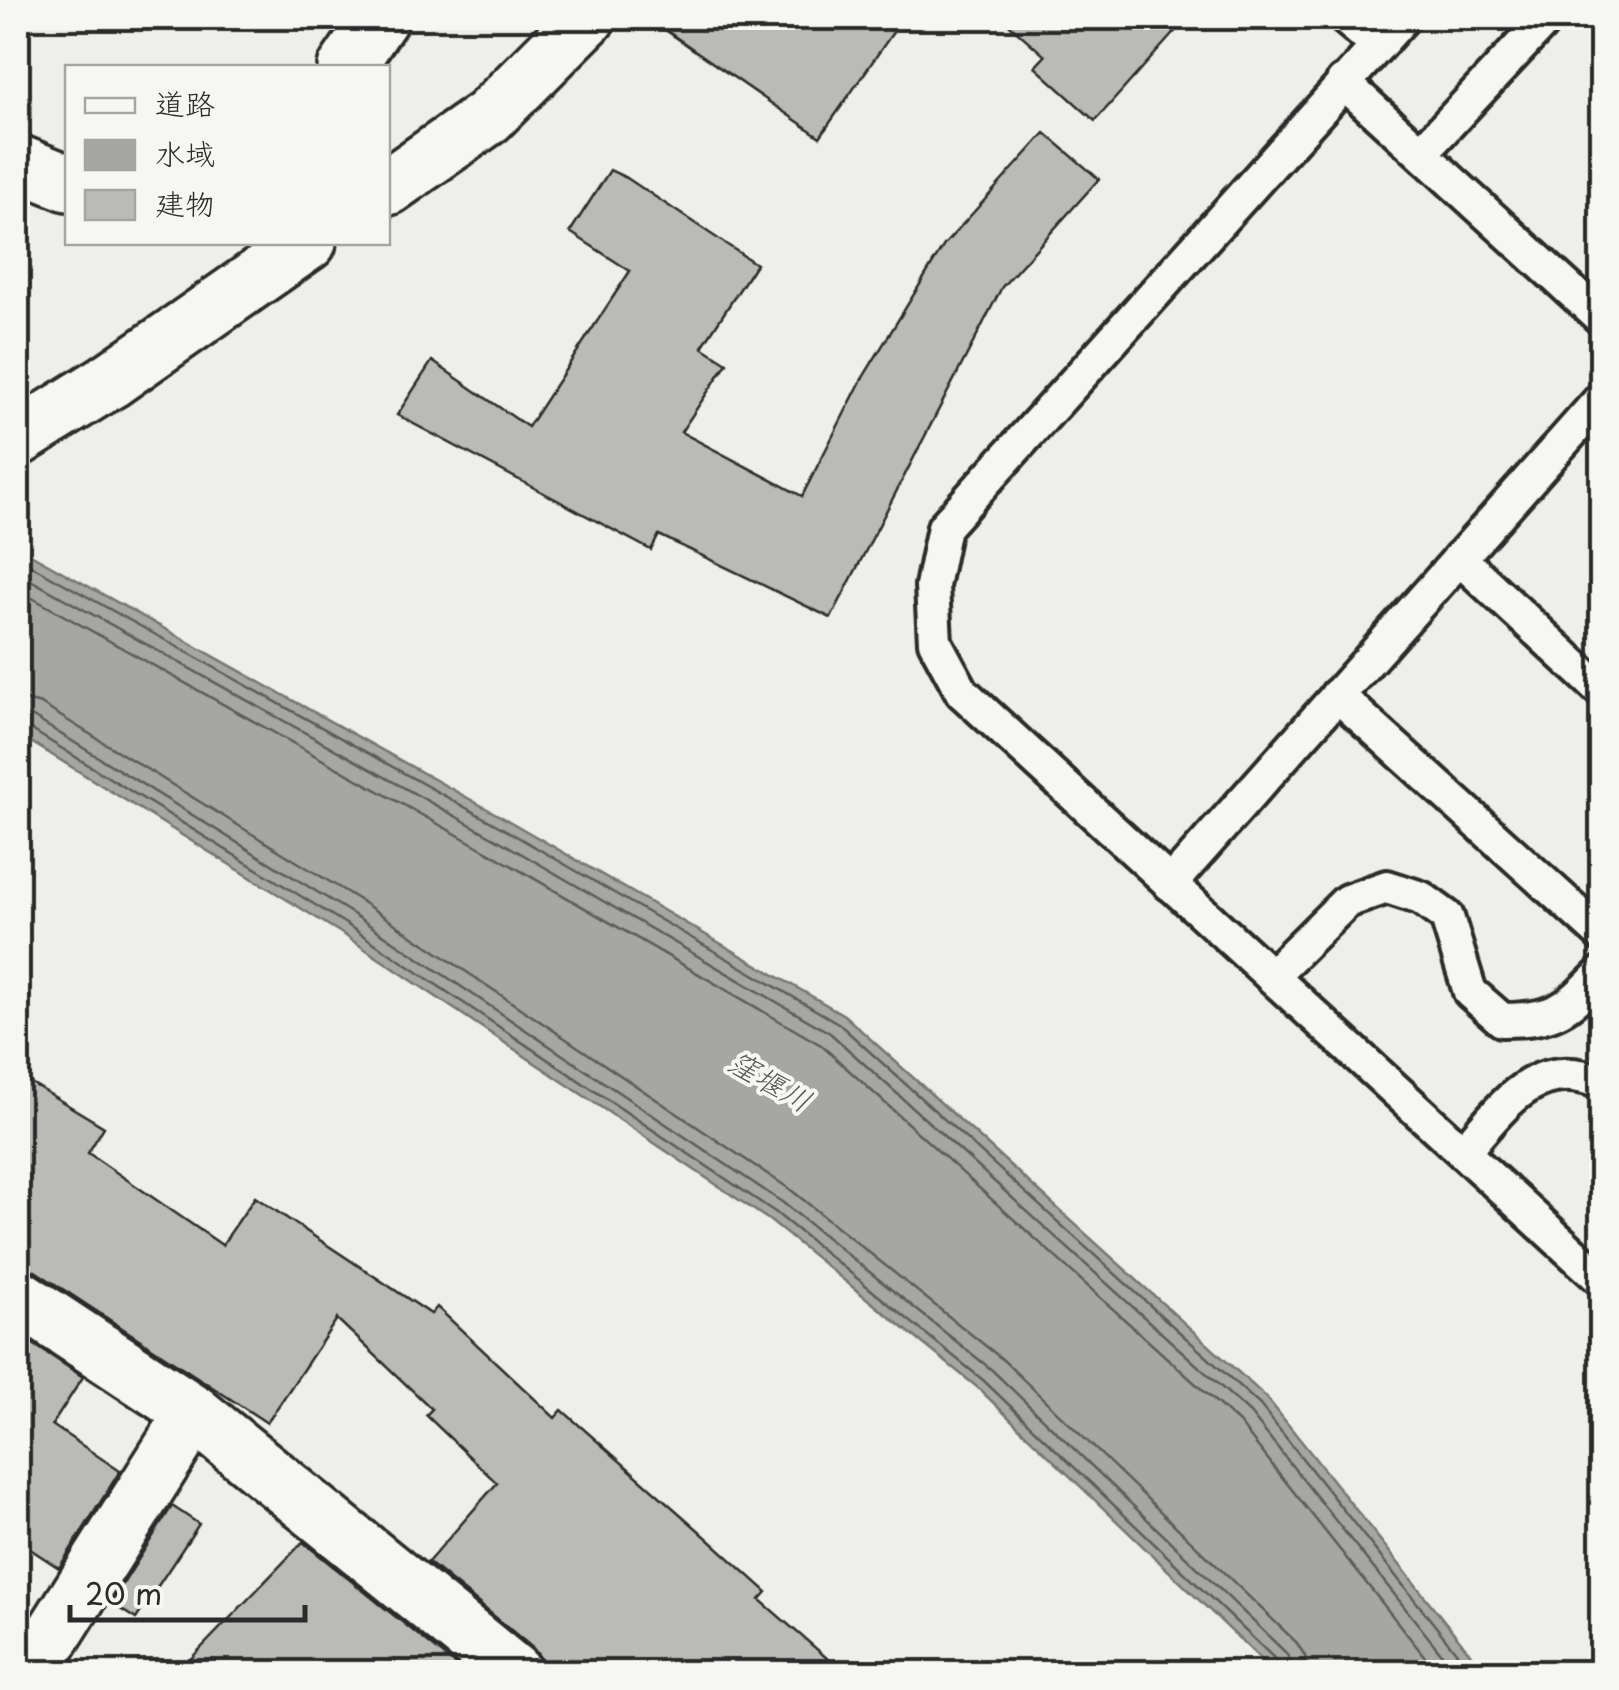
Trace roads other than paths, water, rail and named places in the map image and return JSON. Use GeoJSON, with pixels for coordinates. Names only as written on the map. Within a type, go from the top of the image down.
{"type":"FeatureCollection","features":[{"type":"Feature","properties":{"kind":"street"},"geometry":{"type":"LineString","coordinates":[[348,65],[380,18]]}},
{"type":"Feature","properties":{"kind":"street"},"geometry":{"type":"LineString","coordinates":[[390,186],[488,117],[576,21]]}},
{"type":"Feature","properties":{"kind":"street"},"geometry":{"type":"LineString","coordinates":[[18,162],[65,182]]}},
{"type":"Feature","properties":{"kind":"street"},"geometry":{"type":"LineString","coordinates":[[18,438],[110,380],[304,245]]}},
{"type":"Feature","properties":{"kind":"street"},"geometry":{"type":"LineString","coordinates":[[18,1298],[194,1413],[514,1672]]}},
{"type":"Feature","properties":{"kind":"street"},"geometry":{"type":"LineString","coordinates":[[30,1672],[194,1413]]}},
{"type":"Feature","properties":{"kind":"lane"},"geometry":{"type":"LineString","coordinates":[[1345,18],[1376,44]]}},
{"type":"Feature","properties":{"kind":"lane"},"geometry":{"type":"LineString","coordinates":[[1403,18],[944,527],[932,586],[935,642],[962,692],[1602,1280]]}},
{"type":"Feature","properties":{"kind":"lane"},"geometry":{"type":"LineString","coordinates":[[1420,153],[1547,18]]}},
{"type":"Feature","properties":{"kind":"lane"},"geometry":{"type":"LineString","coordinates":[[1343,82],[1602,319]]}},
{"type":"Feature","properties":{"kind":"lane"},"geometry":{"type":"LineString","coordinates":[[1170,884],[1602,398]]}},
{"type":"Feature","properties":{"kind":"lane"},"geometry":{"type":"LineString","coordinates":[[1459,558],[1595,673]]}},
{"type":"Feature","properties":{"kind":"lane"},"geometry":{"type":"LineString","coordinates":[[1338,695],[1602,935]]}},
{"type":"Feature","properties":{"kind":"lane"},"geometry":{"type":"LineString","coordinates":[[1271,976],[1346,901],[1387,887],[1421,898],[1447,916],[1470,992],[1502,1020],[1539,1020],[1571,1004],[1602,973]]}},
{"type":"Feature","properties":{"kind":"lane"},"geometry":{"type":"LineString","coordinates":[[1463,1152],[1519,1088],[1560,1073],[1602,1082]]}},
{"type":"Feature","properties":{"kind":"water","name":"窪堰川"},"geometry":{"type":"Polygon","coordinates":[[[18,547],[509,821],[844,1015],[1267,1398],[1485,1672],[1274,1672],[977,1387],[769,1220],[341,933],[18,734],[18,547]]]}}]}
